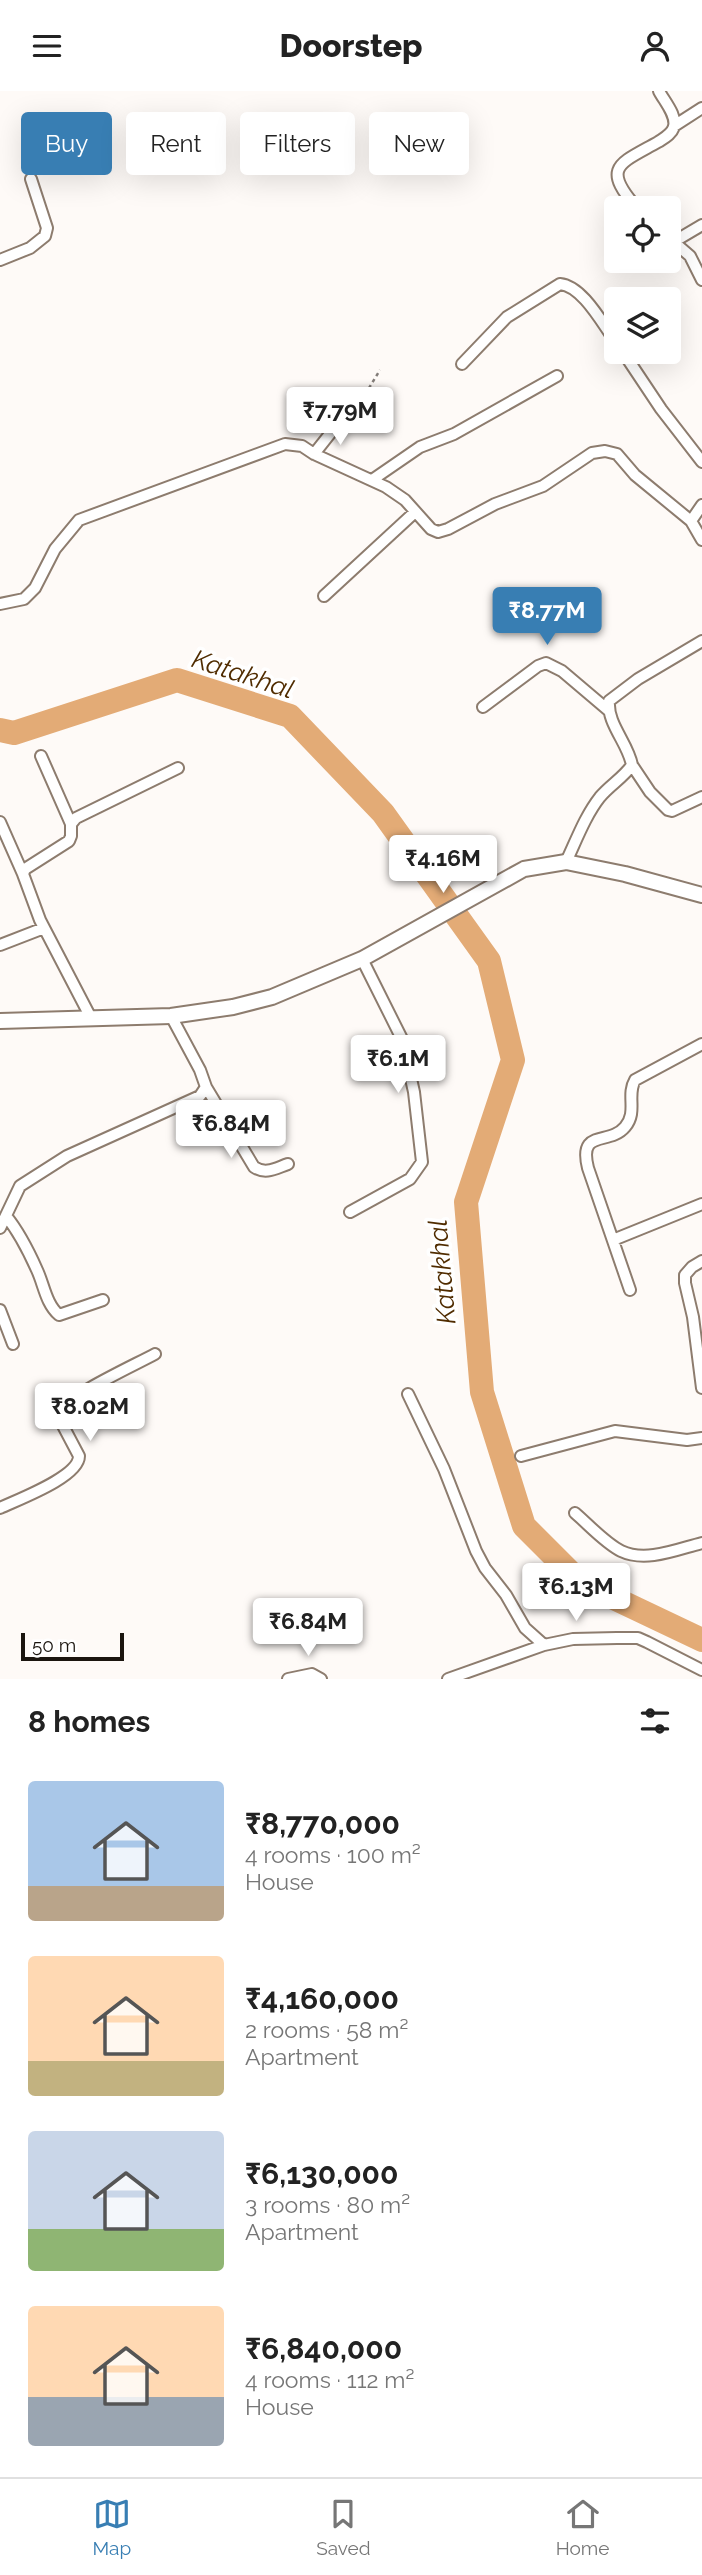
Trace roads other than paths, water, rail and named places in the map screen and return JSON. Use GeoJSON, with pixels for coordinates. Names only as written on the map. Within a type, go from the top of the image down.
{"type":"FeatureCollection","features":[{"type":"Feature","properties":{"kind":"street"},"geometry":{"type":"LineString","coordinates":[[659,91],[673,116],[674,126]]}},
{"type":"Feature","properties":{"kind":"street"},"geometry":{"type":"LineString","coordinates":[[628,196],[617,182],[617,171],[622,162],[668,136],[674,126],[702,108]]}},
{"type":"Feature","properties":{"kind":"street"},"geometry":{"type":"LineString","coordinates":[[0,260],[30,248],[45,236],[47,228],[32,179]]}},
{"type":"Feature","properties":{"kind":"street"},"geometry":{"type":"LineString","coordinates":[[681,235],[702,225]]}},
{"type":"Feature","properties":{"kind":"street"},"geometry":{"type":"LineString","coordinates":[[681,248],[690,256],[702,280]]}},
{"type":"Feature","properties":{"kind":"street"},"geometry":{"type":"LineString","coordinates":[[463,364],[507,317],[560,284],[568,284],[582,296],[604,326]]}},
{"type":"Feature","properties":{"kind":"street"},"geometry":{"type":"LineString","coordinates":[[630,364],[702,462]]}},
{"type":"Feature","properties":{"kind":"street"},"geometry":{"type":"LineString","coordinates":[[372,480],[420,447],[454,434],[557,376]]}},
{"type":"Feature","properties":{"kind":"street"},"geometry":{"type":"LineString","coordinates":[[314,454],[348,411],[352,414]]}},
{"type":"Feature","properties":{"kind":"street"},"geometry":{"type":"LineString","coordinates":[[0,604],[24,599],[34,588],[55,549],[79,520],[285,444],[302,446],[372,480],[405,500],[431,529],[438,532],[495,504],[542,486],[592,453],[605,451],[617,454],[635,475],[691,521],[702,540]]}},
{"type":"Feature","properties":{"kind":"street"},"geometry":{"type":"LineString","coordinates":[[691,521],[702,505]]}},
{"type":"Feature","properties":{"kind":"street"},"geometry":{"type":"LineString","coordinates":[[324,596],[415,512]]}},
{"type":"Feature","properties":{"kind":"street"},"geometry":{"type":"LineString","coordinates":[[608,710],[609,701],[615,694],[702,641]]}},
{"type":"Feature","properties":{"kind":"street"},"geometry":{"type":"LineString","coordinates":[[483,707],[545,663],[562,671],[608,710],[632,765],[653,796],[668,810],[672,811],[702,797]]}},
{"type":"Feature","properties":{"kind":"street"},"geometry":{"type":"LineString","coordinates":[[23,874],[25,869],[69,841],[71,836],[71,824],[41,756]]}},
{"type":"Feature","properties":{"kind":"street"},"geometry":{"type":"LineString","coordinates":[[566,862],[595,804],[632,765]]}},
{"type":"Feature","properties":{"kind":"street"},"geometry":{"type":"LineString","coordinates":[[71,824],[76,818],[178,768]]}},
{"type":"Feature","properties":{"kind":"street"},"geometry":{"type":"LineString","coordinates":[[0,822],[44,927],[91,1018]]}},
{"type":"Feature","properties":{"kind":"street"},"geometry":{"type":"LineString","coordinates":[[0,1021],[171,1016],[233,1007],[272,997],[362,959],[524,870],[566,862],[625,874],[702,895]]}},
{"type":"Feature","properties":{"kind":"street"},"geometry":{"type":"LineString","coordinates":[[0,945],[44,927]]}},
{"type":"Feature","properties":{"kind":"street"},"geometry":{"type":"LineString","coordinates":[[350,1212],[410,1179],[422,1162],[414,1092],[402,1039],[362,959]]}},
{"type":"Feature","properties":{"kind":"street"},"geometry":{"type":"LineString","coordinates":[[171,1016],[200,1070],[206,1087],[254,1167],[266,1172],[288,1164]]}},
{"type":"Feature","properties":{"kind":"street"},"geometry":{"type":"LineString","coordinates":[[630,1290],[588,1168],[585,1150],[589,1143],[624,1129],[632,1115],[630,1088],[635,1080],[702,1044]]}},
{"type":"Feature","properties":{"kind":"street"},"geometry":{"type":"LineString","coordinates":[[0,1229],[20,1186],[67,1156],[200,1096],[206,1087]]}},
{"type":"Feature","properties":{"kind":"street"},"geometry":{"type":"LineString","coordinates":[[612,1240],[702,1204]]}},
{"type":"Feature","properties":{"kind":"street"},"geometry":{"type":"LineString","coordinates":[[6,1216],[31,1258],[50,1303],[59,1315],[103,1300]]}},
{"type":"Feature","properties":{"kind":"street"},"geometry":{"type":"LineString","coordinates":[[702,1261],[685,1275],[685,1283],[693,1317],[702,1388]]}},
{"type":"Feature","properties":{"kind":"street"},"geometry":{"type":"LineString","coordinates":[[0,1310],[13,1344]]}},
{"type":"Feature","properties":{"kind":"street"},"geometry":{"type":"LineString","coordinates":[[0,1508],[75,1469],[79,1456],[60,1420],[61,1408],[155,1354]]}},
{"type":"Feature","properties":{"kind":"street"},"geometry":{"type":"LineString","coordinates":[[408,1394],[444,1469],[485,1568],[500,1586],[525,1628],[544,1645]]}},
{"type":"Feature","properties":{"kind":"street"},"geometry":{"type":"LineString","coordinates":[[521,1456],[615,1431],[687,1440],[702,1438]]}},
{"type":"Feature","properties":{"kind":"street"},"geometry":{"type":"LineString","coordinates":[[575,1513],[621,1551],[650,1556],[702,1543]]}},
{"type":"Feature","properties":{"kind":"street"},"geometry":{"type":"LineString","coordinates":[[448,1679],[544,1645],[573,1639],[638,1639],[702,1670]]}},
{"type":"Feature","properties":{"kind":"street"},"geometry":{"type":"LineString","coordinates":[[288,1679],[312,1674],[321,1679]]}},
{"type":"Feature","properties":{"kind":"waterway","name":"Katakhal"},"geometry":{"type":"LineString","coordinates":[[0,730],[14,733],[177,680],[290,716],[383,813],[489,961],[513,1060],[466,1202],[482,1392],[524,1526],[580,1582],[702,1640]]}}]}
